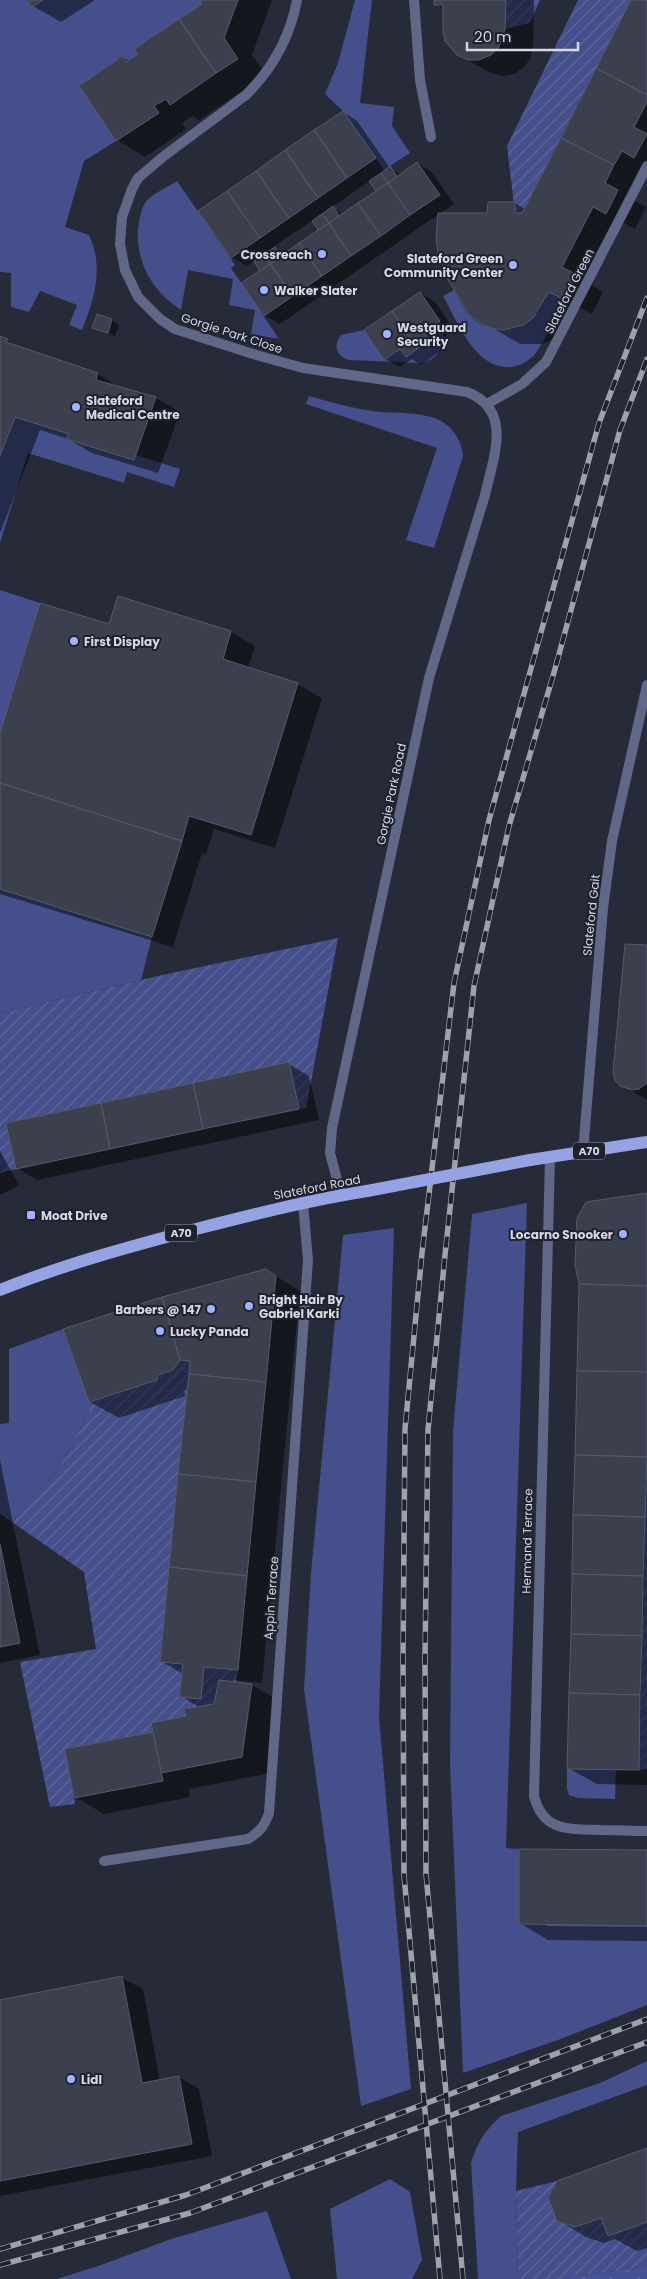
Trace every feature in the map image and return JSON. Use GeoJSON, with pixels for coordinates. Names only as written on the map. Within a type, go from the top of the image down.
{"type":"FeatureCollection","features":[{"type":"Feature","properties":{"kind":"main road","name":"Slateford Road"},"geometry":{"type":"LineString","coordinates":[[0,1290],[38,1275],[149,1241],[303,1203],[530,1160],[647,1142]]}},
{"type":"Feature","properties":{"kind":"street","name":"Gorgie Park Close"},"geometry":{"type":"LineString","coordinates":[[296,0],[292,23],[283,45],[270,68],[259,82],[246,96],[138,178],[125,205],[120,232],[122,258],[131,284],[148,308],[160,320],[174,329],[204,340],[303,368],[467,392],[479,397],[488,404]]}},
{"type":"Feature","properties":{"kind":"street"},"geometry":{"type":"LineString","coordinates":[[414,0],[420,80],[431,137]]}},
{"type":"Feature","properties":{"kind":"street","name":"Slateford Green"},"geometry":{"type":"LineString","coordinates":[[488,404],[522,384],[540,370],[546,362],[647,166]]}},
{"type":"Feature","properties":{"kind":"street","name":"Gorgie Park Road"},"geometry":{"type":"LineString","coordinates":[[341,1195],[330,1153],[332,1128],[429,678],[492,466],[497,425],[494,414],[488,404]]}},
{"type":"Feature","properties":{"kind":"street","name":"Slateford Gait"},"geometry":{"type":"LineString","coordinates":[[583,1152],[603,908],[612,841],[647,685]]}},
{"type":"Feature","properties":{"kind":"street","name":"Hermand Terrace"},"geometry":{"type":"LineString","coordinates":[[550,1157],[534,1796],[540,1812],[546,1819],[561,1828],[647,1831]]}},
{"type":"Feature","properties":{"kind":"street","name":"Appin Terrace"},"geometry":{"type":"LineString","coordinates":[[104,1861],[248,1839],[257,1834],[265,1825],[269,1813],[308,1260],[303,1203]]}},
{"type":"Feature","properties":{"kind":"shaded area"},"geometry":{"type":"Polygon","coordinates":[[[0,0],[27,0],[32,7],[43,0],[200,0],[202,4],[134,49],[138,54],[126,62],[122,56],[79,86],[116,141],[84,161],[65,227],[89,235],[96,259],[97,271],[94,294],[82,330],[69,325],[77,305],[40,291],[29,312],[11,307],[11,273],[0,272],[0,0]]]}},
{"type":"Feature","properties":{"kind":"shaded area"},"geometry":{"type":"Polygon","coordinates":[[[355,0],[372,0],[360,103],[394,107],[392,126],[410,153],[384,170],[343,111],[325,94],[338,63],[355,0]]]}},
{"type":"Feature","properties":{"kind":"shaded area"},"geometry":{"type":"Polygon","coordinates":[[[506,0],[540,0],[530,23],[505,29],[506,0]]]}},
{"type":"Feature","properties":{"kind":"shaded area"},"geometry":{"type":"Polygon","coordinates":[[[578,0],[631,0],[522,213],[515,213],[507,146],[578,0]]]}},
{"type":"Feature","properties":{"kind":"shaded area"},"geometry":{"type":"Polygon","coordinates":[[[177,181],[235,265],[231,268],[279,339],[251,334],[255,310],[229,305],[233,279],[188,270],[181,310],[154,285],[143,265],[140,253],[138,229],[140,219],[145,203],[155,194],[177,181]]]}},
{"type":"Feature","properties":{"kind":"shaded area"},"geometry":{"type":"Polygon","coordinates":[[[454,290],[470,316],[484,325],[502,329],[519,327],[533,318],[549,292],[563,299],[547,335],[535,354],[518,366],[498,366],[487,361],[478,353],[462,331],[443,296],[454,290]]]}},
{"type":"Feature","properties":{"kind":"shaded area"},"geometry":{"type":"Polygon","coordinates":[[[440,321],[443,335],[442,347],[435,357],[422,363],[349,360],[341,356],[337,350],[337,343],[341,335],[364,330],[384,360],[400,349],[406,357],[429,341],[424,332],[440,321]]]}},
{"type":"Feature","properties":{"kind":"shaded area"},"geometry":{"type":"Polygon","coordinates":[[[309,396],[365,410],[417,414],[441,421],[453,431],[459,441],[463,456],[434,548],[406,540],[437,448],[306,404],[309,396]]]}},
{"type":"Feature","properties":{"kind":"shaded area"},"geometry":{"type":"Polygon","coordinates":[[[15,417],[69,434],[67,439],[134,460],[136,455],[180,469],[174,487],[127,472],[124,483],[28,453],[0,543],[0,456],[15,417]]]}},
{"type":"Feature","properties":{"kind":"shaded area"},"geometry":{"type":"Polygon","coordinates":[[[0,590],[40,603],[0,733],[0,590]]]}},
{"type":"Feature","properties":{"kind":"shaded area"},"geometry":{"type":"Polygon","coordinates":[[[0,889],[152,937],[141,980],[0,1013],[0,889]]]}},
{"type":"Feature","properties":{"kind":"shaded area"},"geometry":{"type":"Polygon","coordinates":[[[338,938],[306,1108],[299,1109],[289,1063],[6,1123],[16,1169],[0,1173],[0,1013],[167,974],[338,938]]]}},
{"type":"Feature","properties":{"kind":"shaded area"},"geometry":{"type":"Polygon","coordinates":[[[527,1203],[506,1848],[519,1849],[519,1924],[647,1926],[647,2005],[558,2040],[463,2073],[450,1764],[453,1431],[472,1214],[527,1203]]]}},
{"type":"Feature","properties":{"kind":"shaded area"},"geometry":{"type":"Polygon","coordinates":[[[394,1228],[379,1717],[411,2089],[361,2106],[304,1689],[311,1573],[343,1235],[394,1228]]]}},
{"type":"Feature","properties":{"kind":"shaded area"},"geometry":{"type":"Polygon","coordinates":[[[63,1329],[89,1402],[89,1412],[59,1468],[12,1522],[0,1514],[0,1424],[9,1423],[9,1349],[63,1329]]]}},
{"type":"Feature","properties":{"kind":"shaded area"},"geometry":{"type":"Polygon","coordinates":[[[180,1360],[190,1361],[160,1662],[183,1664],[180,1697],[201,1699],[204,1667],[238,1670],[236,1682],[219,1680],[214,1704],[184,1709],[186,1716],[151,1724],[153,1732],[65,1749],[75,1804],[50,1807],[20,1662],[96,1649],[84,1572],[12,1522],[59,1468],[89,1412],[89,1402],[157,1380],[157,1375],[173,1370],[180,1360]]]}},
{"type":"Feature","properties":{"kind":"shaded area"},"geometry":{"type":"Polygon","coordinates":[[[646,1464],[647,1769],[639,1770],[646,1464]]]}},
{"type":"Feature","properties":{"kind":"shaded area"},"geometry":{"type":"Polygon","coordinates":[[[567,1769],[616,1770],[615,1799],[578,1798],[569,1795],[567,1789],[567,1769]]]}},
{"type":"Feature","properties":{"kind":"shaded area"},"geometry":{"type":"Polygon","coordinates":[[[647,2061],[647,2085],[518,2132],[516,2191],[518,2279],[478,2279],[471,2163],[479,2143],[490,2126],[501,2116],[600,2083],[647,2061]]]}},
{"type":"Feature","properties":{"kind":"shaded area"},"geometry":{"type":"Polygon","coordinates":[[[390,2179],[410,2192],[422,2260],[412,2279],[337,2279],[330,2209],[390,2179]]]}},
{"type":"Feature","properties":{"kind":"shaded area"},"geometry":{"type":"Polygon","coordinates":[[[557,2181],[548,2197],[557,2221],[575,2227],[601,2218],[647,2222],[647,2265],[627,2270],[571,2276],[568,2279],[518,2279],[516,2191],[557,2181]]]}},
{"type":"Feature","properties":{"kind":"shaded area"},"geometry":{"type":"Polygon","coordinates":[[[267,2211],[291,2279],[57,2279],[171,2239],[267,2211]]]}},
{"type":"Feature","properties":{"kind":"green space"},"geometry":{"type":"Polygon","coordinates":[[[647,2265],[647,2279],[568,2279],[571,2276],[627,2270],[647,2265]]]}},
{"type":"Feature","properties":{"kind":"building"},"geometry":{"type":"Polygon","coordinates":[[[27,0],[43,0],[32,7],[27,0]]]}},
{"type":"Feature","properties":{"kind":"building"},"geometry":{"type":"Polygon","coordinates":[[[200,0],[238,0],[224,38],[238,59],[216,73],[179,19],[202,4],[200,0]]]}},
{"type":"Feature","properties":{"kind":"building"},"geometry":{"type":"Polygon","coordinates":[[[434,0],[506,0],[505,29],[499,47],[491,55],[479,60],[468,60],[457,55],[445,41],[443,5],[434,5],[434,0]]]}},
{"type":"Feature","properties":{"kind":"building"},"geometry":{"type":"Polygon","coordinates":[[[631,0],[647,0],[647,95],[596,68],[631,0]]]}},
{"type":"Feature","properties":{"kind":"building"},"geometry":{"type":"Polygon","coordinates":[[[179,19],[216,73],[170,105],[166,99],[154,106],[159,113],[116,141],[79,86],[123,56],[126,62],[138,54],[134,49],[179,19]]]}},
{"type":"Feature","properties":{"kind":"building"},"geometry":{"type":"Polygon","coordinates":[[[596,68],[647,95],[647,102],[634,127],[647,134],[634,158],[622,151],[614,165],[561,138],[596,68]]]}},
{"type":"Feature","properties":{"kind":"building"},"geometry":{"type":"Polygon","coordinates":[[[343,111],[376,158],[347,178],[314,130],[343,111]]]}},
{"type":"Feature","properties":{"kind":"building"},"geometry":{"type":"Polygon","coordinates":[[[314,130],[347,178],[318,198],[285,150],[314,130]]]}},
{"type":"Feature","properties":{"kind":"building"},"geometry":{"type":"Polygon","coordinates":[[[561,138],[614,165],[605,183],[618,190],[606,214],[593,207],[562,267],[576,274],[563,299],[549,292],[533,318],[524,325],[503,330],[490,328],[470,316],[447,278],[438,253],[436,240],[438,213],[487,213],[488,202],[515,202],[515,213],[522,213],[561,138]]]}},
{"type":"Feature","properties":{"kind":"building"},"geometry":{"type":"Polygon","coordinates":[[[285,150],[318,198],[289,218],[256,171],[285,150]]]}},
{"type":"Feature","properties":{"kind":"building"},"geometry":{"type":"Polygon","coordinates":[[[417,162],[440,195],[410,215],[388,183],[417,162]]]}},
{"type":"Feature","properties":{"kind":"building"},"geometry":{"type":"Polygon","coordinates":[[[390,166],[397,176],[388,183],[381,173],[390,166]]]}},
{"type":"Feature","properties":{"kind":"building"},"geometry":{"type":"Polygon","coordinates":[[[256,171],[289,218],[260,238],[227,191],[256,171]]]}},
{"type":"Feature","properties":{"kind":"building"},"geometry":{"type":"Polygon","coordinates":[[[381,173],[388,183],[376,191],[369,181],[381,173]]]}},
{"type":"Feature","properties":{"kind":"building"},"geometry":{"type":"Polygon","coordinates":[[[388,183],[410,215],[381,236],[358,203],[388,183]]]}},
{"type":"Feature","properties":{"kind":"building"},"geometry":{"type":"Polygon","coordinates":[[[227,191],[260,238],[231,258],[198,211],[227,191]]]}},
{"type":"Feature","properties":{"kind":"building"},"geometry":{"type":"Polygon","coordinates":[[[358,203],[381,236],[351,256],[329,223],[358,203]]]}},
{"type":"Feature","properties":{"kind":"building"},"geometry":{"type":"Polygon","coordinates":[[[333,206],[339,216],[329,223],[322,214],[333,206]]]}},
{"type":"Feature","properties":{"kind":"building"},"geometry":{"type":"Polygon","coordinates":[[[322,214],[329,223],[318,230],[312,221],[322,214]]]}},
{"type":"Feature","properties":{"kind":"building"},"geometry":{"type":"Polygon","coordinates":[[[329,223],[351,256],[322,276],[299,243],[329,223]]]}},
{"type":"Feature","properties":{"kind":"building"},"geometry":{"type":"Polygon","coordinates":[[[299,243],[322,276],[293,296],[270,264],[299,243]]]}},
{"type":"Feature","properties":{"kind":"building"},"geometry":{"type":"Polygon","coordinates":[[[275,247],[281,256],[270,264],[264,254],[275,247]]]}},
{"type":"Feature","properties":{"kind":"building"},"geometry":{"type":"Polygon","coordinates":[[[264,254],[270,264],[260,271],[254,261],[264,254]]]}},
{"type":"Feature","properties":{"kind":"building"},"geometry":{"type":"Polygon","coordinates":[[[270,264],[293,296],[264,316],[241,283],[270,264]]]}},
{"type":"Feature","properties":{"kind":"building"},"geometry":{"type":"Polygon","coordinates":[[[420,292],[440,321],[424,332],[429,340],[417,349],[392,311],[420,292]]]}},
{"type":"Feature","properties":{"kind":"building"},"geometry":{"type":"Polygon","coordinates":[[[392,311],[417,349],[406,357],[400,349],[384,360],[364,330],[392,311]]]}},
{"type":"Feature","properties":{"kind":"building"},"geometry":{"type":"Polygon","coordinates":[[[97,314],[112,319],[108,333],[92,328],[97,314]]]}},
{"type":"Feature","properties":{"kind":"building","name":"Slateford Medical Centre"},"geometry":{"type":"Polygon","coordinates":[[[0,336],[8,339],[6,342],[98,373],[96,380],[156,397],[134,460],[66,439],[69,434],[15,417],[0,456],[0,336]]]}},
{"type":"Feature","properties":{"kind":"building"},"geometry":{"type":"Polygon","coordinates":[[[118,596],[231,631],[223,659],[298,683],[251,835],[189,816],[182,841],[0,783],[0,733],[40,603],[109,624],[118,596]]]}},
{"type":"Feature","properties":{"kind":"building"},"geometry":{"type":"Polygon","coordinates":[[[0,783],[182,841],[152,937],[0,889],[0,783]]]}},
{"type":"Feature","properties":{"kind":"building"},"geometry":{"type":"Polygon","coordinates":[[[625,944],[647,945],[647,1083],[639,1089],[632,1090],[620,1086],[615,1080],[613,1072],[625,944]]]}},
{"type":"Feature","properties":{"kind":"building"},"geometry":{"type":"Polygon","coordinates":[[[289,1062],[299,1109],[203,1129],[193,1083],[289,1062]]]}},
{"type":"Feature","properties":{"kind":"building"},"geometry":{"type":"Polygon","coordinates":[[[193,1083],[203,1129],[110,1149],[101,1103],[193,1083]]]}},
{"type":"Feature","properties":{"kind":"building"},"geometry":{"type":"Polygon","coordinates":[[[101,1103],[110,1149],[16,1169],[6,1123],[101,1103]]]}},
{"type":"Feature","properties":{"kind":"building"},"geometry":{"type":"Polygon","coordinates":[[[647,1193],[647,1286],[579,1284],[575,1265],[577,1218],[586,1202],[647,1193]]]}},
{"type":"Feature","properties":{"kind":"building"},"geometry":{"type":"Polygon","coordinates":[[[266,1269],[276,1276],[266,1382],[189,1374],[190,1361],[180,1360],[162,1297],[266,1269]]]}},
{"type":"Feature","properties":{"kind":"building"},"geometry":{"type":"Polygon","coordinates":[[[579,1284],[647,1286],[647,1372],[577,1371],[579,1284]]]}},
{"type":"Feature","properties":{"kind":"building"},"geometry":{"type":"Polygon","coordinates":[[[162,1297],[180,1360],[173,1370],[157,1375],[157,1380],[89,1402],[63,1329],[162,1297]]]}},
{"type":"Feature","properties":{"kind":"building"},"geometry":{"type":"Polygon","coordinates":[[[577,1371],[647,1372],[647,1457],[575,1455],[577,1371]]]}},
{"type":"Feature","properties":{"kind":"building"},"geometry":{"type":"Polygon","coordinates":[[[189,1374],[266,1382],[256,1482],[178,1474],[189,1374]]]}},
{"type":"Feature","properties":{"kind":"building"},"geometry":{"type":"Polygon","coordinates":[[[575,1455],[647,1457],[645,1517],[573,1515],[575,1455]]]}},
{"type":"Feature","properties":{"kind":"building"},"geometry":{"type":"Polygon","coordinates":[[[178,1474],[256,1482],[247,1576],[169,1567],[178,1474]]]}},
{"type":"Feature","properties":{"kind":"building"},"geometry":{"type":"Polygon","coordinates":[[[573,1515],[645,1517],[643,1576],[572,1574],[573,1515]]]}},
{"type":"Feature","properties":{"kind":"building"},"geometry":{"type":"Polygon","coordinates":[[[0,1544],[20,1643],[0,1647],[0,1544]]]}},
{"type":"Feature","properties":{"kind":"building"},"geometry":{"type":"Polygon","coordinates":[[[169,1567],[247,1576],[238,1670],[204,1667],[201,1699],[179,1697],[183,1664],[160,1662],[169,1567]]]}},
{"type":"Feature","properties":{"kind":"building"},"geometry":{"type":"Polygon","coordinates":[[[572,1574],[643,1576],[642,1636],[571,1634],[572,1574]]]}},
{"type":"Feature","properties":{"kind":"building"},"geometry":{"type":"Polygon","coordinates":[[[571,1634],[642,1636],[640,1695],[569,1693],[571,1634]]]}},
{"type":"Feature","properties":{"kind":"building"},"geometry":{"type":"Polygon","coordinates":[[[219,1680],[252,1684],[242,1757],[161,1773],[151,1723],[186,1716],[184,1709],[214,1704],[219,1680]]]}},
{"type":"Feature","properties":{"kind":"building"},"geometry":{"type":"Polygon","coordinates":[[[569,1693],[640,1695],[639,1770],[567,1769],[569,1693]]]}},
{"type":"Feature","properties":{"kind":"building"},"geometry":{"type":"Polygon","coordinates":[[[153,1732],[163,1781],[74,1798],[65,1749],[153,1732]]]}},
{"type":"Feature","properties":{"kind":"building"},"geometry":{"type":"Polygon","coordinates":[[[519,1849],[647,1850],[647,1926],[519,1924],[519,1849]]]}},
{"type":"Feature","properties":{"kind":"building","name":"Lidl"},"geometry":{"type":"Polygon","coordinates":[[[122,1976],[142,2083],[179,2076],[192,2144],[0,2181],[0,2000],[122,1976]]]}},
{"type":"Feature","properties":{"kind":"building"},"geometry":{"type":"Polygon","coordinates":[[[647,2148],[647,2222],[608,2236],[601,2218],[575,2227],[557,2221],[548,2197],[557,2181],[647,2148]]]}},
{"type":"Feature","properties":{"kind":"railway"},"geometry":{"type":"LineString","coordinates":[[440,2279],[404,1875],[405,1429],[422,1253],[454,983],[489,820],[599,423],[647,298]]}},
{"type":"Feature","properties":{"kind":"railway"},"geometry":{"type":"LineString","coordinates":[[463,2279],[426,1874],[425,1659],[428,1430],[474,986],[509,826],[555,669],[620,430],[647,359]]}},
{"type":"Feature","properties":{"kind":"railway"},"geometry":{"type":"LineString","coordinates":[[0,2249],[186,2195],[647,2019]]}},
{"type":"Feature","properties":{"kind":"railway"},"geometry":{"type":"LineString","coordinates":[[0,2265],[190,2213],[647,2042]]}},
{"type":"Feature","properties":{"kind":"place","name":"Crossreach"},"geometry":{"type":"Point","coordinates":[322,254]}},
{"type":"Feature","properties":{"kind":"place","name":"Slateford Green Community Center"},"geometry":{"type":"Point","coordinates":[513,265]}},
{"type":"Feature","properties":{"kind":"place","name":"Walker Slater"},"geometry":{"type":"Point","coordinates":[264,290]}},
{"type":"Feature","properties":{"kind":"place","name":"Westguard Security"},"geometry":{"type":"Point","coordinates":[387,334]}},
{"type":"Feature","properties":{"kind":"place","name":"Slateford Medical Centre"},"geometry":{"type":"Point","coordinates":[76,407]}},
{"type":"Feature","properties":{"kind":"place","name":"First Display"},"geometry":{"type":"Point","coordinates":[74,641]}},
{"type":"Feature","properties":{"kind":"place","name":"Moat Drive"},"geometry":{"type":"Point","coordinates":[31,1215]}},
{"type":"Feature","properties":{"kind":"place","name":"Locarno Snooker"},"geometry":{"type":"Point","coordinates":[623,1234]}},
{"type":"Feature","properties":{"kind":"place","name":"Bright Hair By Gabriel Karki"},"geometry":{"type":"Point","coordinates":[249,1306]}},
{"type":"Feature","properties":{"kind":"place","name":"Barbers @ 147"},"geometry":{"type":"Point","coordinates":[211,1309]}},
{"type":"Feature","properties":{"kind":"place","name":"Lucky Panda"},"geometry":{"type":"Point","coordinates":[160,1331]}},
{"type":"Feature","properties":{"kind":"place","name":"Lidl"},"geometry":{"type":"Point","coordinates":[71,2079]}}]}
